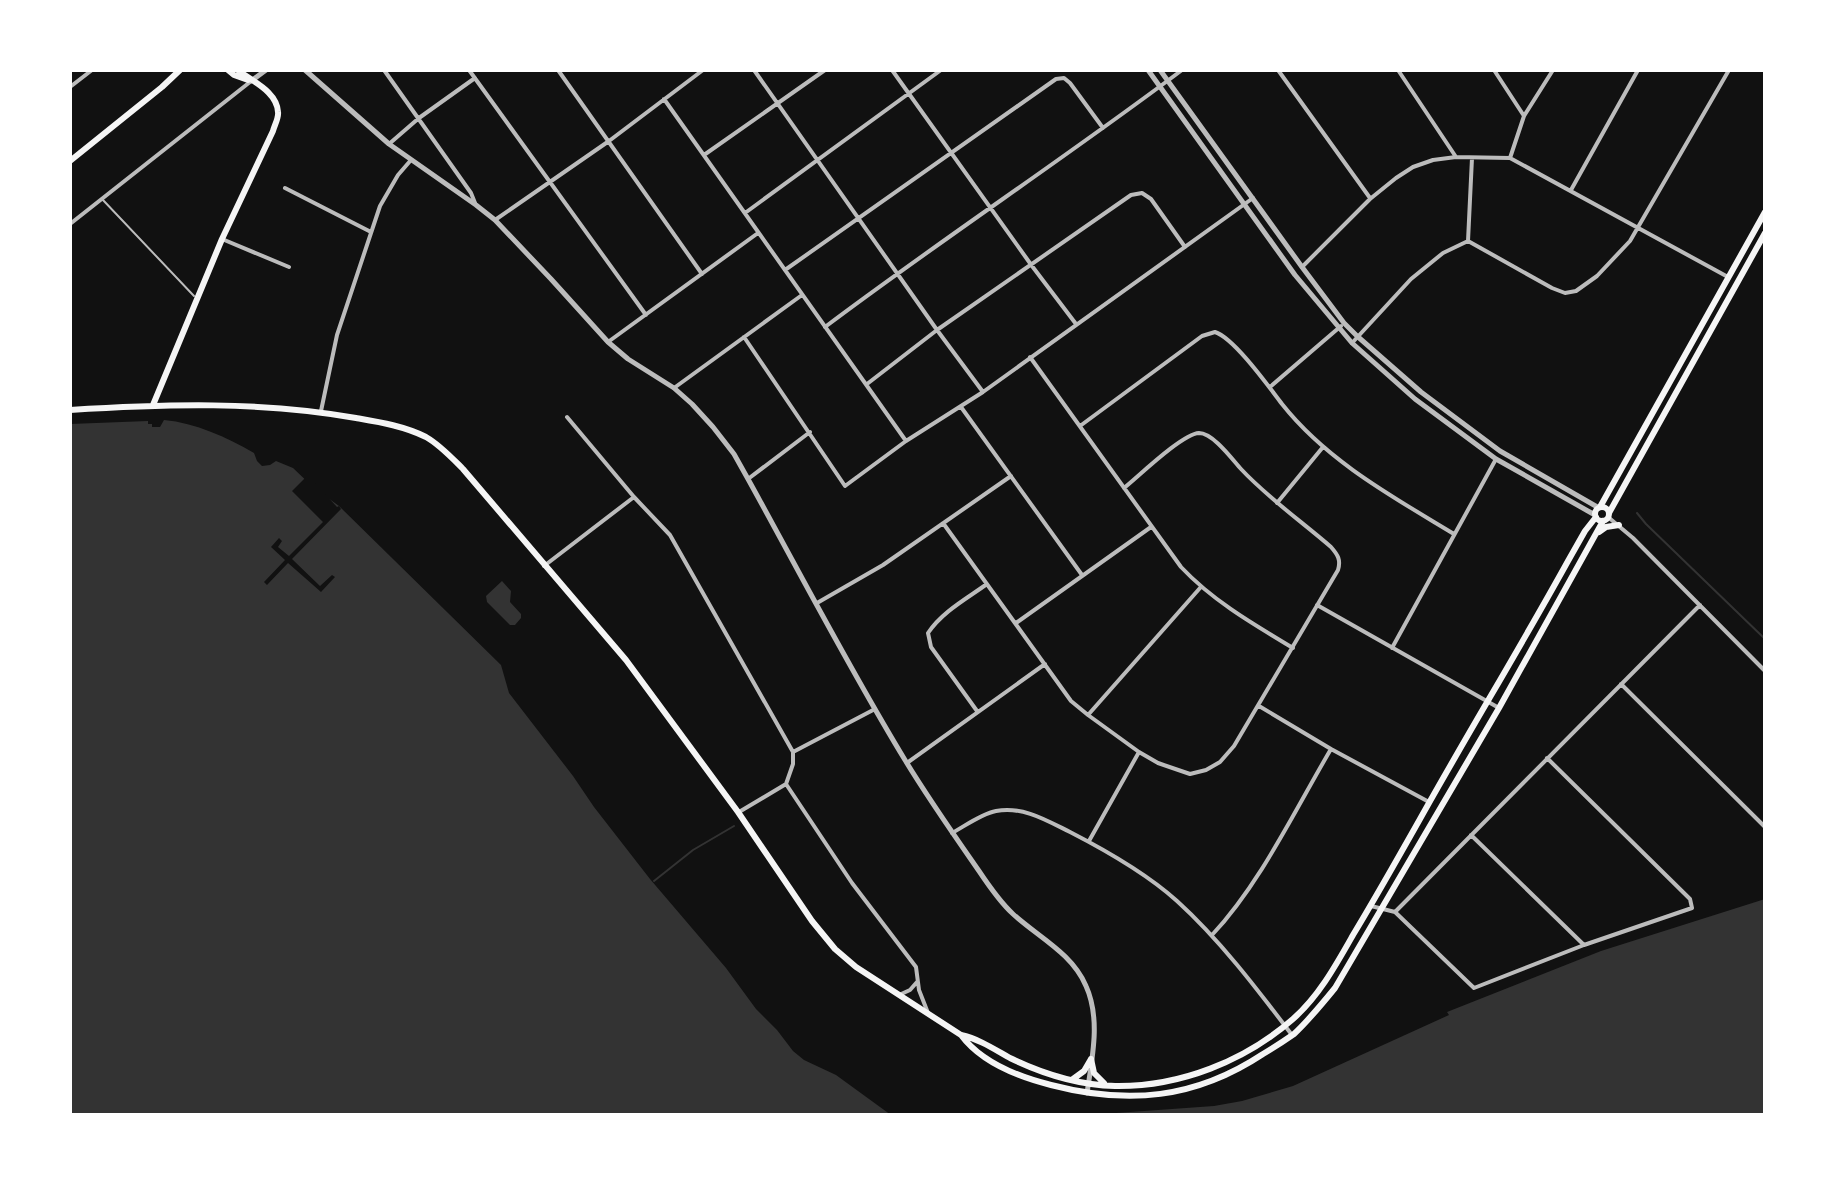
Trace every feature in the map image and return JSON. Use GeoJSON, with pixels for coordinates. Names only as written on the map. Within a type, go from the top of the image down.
{"type":"FeatureCollection","features":[{"type":"Feature","properties":{"kind":"main road"},"geometry":{"type":"LineString","coordinates":[[70,161],[180,70]]}},
{"type":"Feature","properties":{"kind":"main road"},"geometry":{"type":"LineString","coordinates":[[228,70],[251,81]]}},
{"type":"Feature","properties":{"kind":"main road"},"geometry":{"type":"LineString","coordinates":[[153,405],[222,239],[273,131],[278,112],[269,92],[238,70]]}},
{"type":"Feature","properties":{"kind":"main road"},"geometry":{"type":"LineString","coordinates":[[70,410],[153,405],[321,411],[401,427],[435,443],[463,469],[626,660],[835,949],[856,967],[961,1035],[970,1047],[1003,1067],[1041,1083],[1109,1097],[1140,1097],[1201,1085],[1244,1067],[1292,1035],[1335,988],[1499,708],[1596,534],[1602,514],[1765,212]]}},
{"type":"Feature","properties":{"kind":"main road"},"geometry":{"type":"LineString","coordinates":[[961,1035],[975,1038],[1023,1064],[1064,1079],[1111,1086],[1140,1085],[1171,1081],[1217,1066],[1262,1042],[1293,1018],[1334,968],[1580,541],[1602,514],[1765,233]]}},
{"type":"Feature","properties":{"kind":"main road"},"geometry":{"type":"LineString","coordinates":[[1596,534],[1606,527],[1619,525]]}},
{"type":"Feature","properties":{"kind":"main road"},"geometry":{"type":"LineString","coordinates":[[1064,1079],[1081,1075],[1091,1059]]}},
{"type":"Feature","properties":{"kind":"main road"},"geometry":{"type":"LineString","coordinates":[[1091,1059],[1096,1077],[1111,1086]]}},
{"type":"Feature","properties":{"kind":"street"},"geometry":{"type":"LineString","coordinates":[[70,87],[92,70]]}},
{"type":"Feature","properties":{"kind":"street"},"geometry":{"type":"LineString","coordinates":[[70,224],[266,70]]}},
{"type":"Feature","properties":{"kind":"street"},"geometry":{"type":"LineString","coordinates":[[305,70],[389,144],[495,220],[608,342],[628,359],[674,388],[713,427],[734,454],[875,709],[952,833],[1010,910],[1063,954],[1082,978],[1093,1013],[1087,1093]]}},
{"type":"Feature","properties":{"kind":"street"},"geometry":{"type":"LineString","coordinates":[[384,70],[471,193],[476,205]]}},
{"type":"Feature","properties":{"kind":"street"},"geometry":{"type":"LineString","coordinates":[[469,70],[646,315]]}},
{"type":"Feature","properties":{"kind":"street"},"geometry":{"type":"LineString","coordinates":[[558,70],[702,274]]}},
{"type":"Feature","properties":{"kind":"street"},"geometry":{"type":"LineString","coordinates":[[495,220],[609,141],[703,70]]}},
{"type":"Feature","properties":{"kind":"street"},"geometry":{"type":"LineString","coordinates":[[754,70],[983,392]]}},
{"type":"Feature","properties":{"kind":"street"},"geometry":{"type":"LineString","coordinates":[[704,155],[825,70]]}},
{"type":"Feature","properties":{"kind":"street"},"geometry":{"type":"LineString","coordinates":[[892,70],[1076,324]]}},
{"type":"Feature","properties":{"kind":"street"},"geometry":{"type":"LineString","coordinates":[[745,213],[941,70]]}},
{"type":"Feature","properties":{"kind":"street"},"geometry":{"type":"LineString","coordinates":[[1148,70],[1295,275],[1352,343],[1415,399],[1496,459],[1602,514]]}},
{"type":"Feature","properties":{"kind":"street"},"geometry":{"type":"LineString","coordinates":[[1160,70],[1302,267],[1357,336],[1470,430],[1619,525],[1765,671]]}},
{"type":"Feature","properties":{"kind":"street"},"geometry":{"type":"LineString","coordinates":[[825,327],[1182,70]]}},
{"type":"Feature","properties":{"kind":"street"},"geometry":{"type":"LineString","coordinates":[[1278,70],[1370,199]]}},
{"type":"Feature","properties":{"kind":"street"},"geometry":{"type":"LineString","coordinates":[[1398,70],[1456,157]]}},
{"type":"Feature","properties":{"kind":"street"},"geometry":{"type":"LineString","coordinates":[[1494,70],[1524,116]]}},
{"type":"Feature","properties":{"kind":"street"},"geometry":{"type":"LineString","coordinates":[[1510,158],[1524,116],[1553,70]]}},
{"type":"Feature","properties":{"kind":"street"},"geometry":{"type":"LineString","coordinates":[[1571,191],[1638,70]]}},
{"type":"Feature","properties":{"kind":"street"},"geometry":{"type":"LineString","coordinates":[[1468,241],[1565,293],[1576,291],[1597,276],[1630,241],[1729,70]]}},
{"type":"Feature","properties":{"kind":"street"},"geometry":{"type":"LineString","coordinates":[[389,144],[475,78]]}},
{"type":"Feature","properties":{"kind":"street"},"geometry":{"type":"LineString","coordinates":[[785,270],[1056,79],[1064,78],[1070,83],[1103,128]]}},
{"type":"Feature","properties":{"kind":"street"},"geometry":{"type":"LineString","coordinates":[[664,99],[906,441]]}},
{"type":"Feature","properties":{"kind":"street"},"geometry":{"type":"LineString","coordinates":[[1302,267],[1370,199],[1413,167],[1456,157],[1510,158],[1728,277]]}},
{"type":"Feature","properties":{"kind":"street"},"geometry":{"type":"LineString","coordinates":[[1468,241],[1472,158]]}},
{"type":"Feature","properties":{"kind":"street"},"geometry":{"type":"LineString","coordinates":[[321,411],[337,335],[380,206],[411,160]]}},
{"type":"Feature","properties":{"kind":"street"},"geometry":{"type":"LineString","coordinates":[[285,188],[371,232]]}},
{"type":"Feature","properties":{"kind":"street"},"geometry":{"type":"LineString","coordinates":[[867,384],[937,330],[1131,195],[1142,193],[1151,199],[1185,247]]}},
{"type":"Feature","properties":{"kind":"street"},"geometry":{"type":"LineString","coordinates":[[744,337],[845,486],[906,441],[983,392],[1253,198]]}},
{"type":"Feature","properties":{"kind":"street"},"geometry":{"type":"LineString","coordinates":[[608,342],[759,233]]}},
{"type":"Feature","properties":{"kind":"street"},"geometry":{"type":"LineString","coordinates":[[222,239],[289,267]]}},
{"type":"Feature","properties":{"kind":"street"},"geometry":{"type":"LineString","coordinates":[[1352,343],[1411,279],[1443,253],[1468,241]]}},
{"type":"Feature","properties":{"kind":"street"},"geometry":{"type":"LineString","coordinates":[[674,388],[802,295]]}},
{"type":"Feature","properties":{"kind":"street"},"geometry":{"type":"LineString","coordinates":[[1270,387],[1344,323]]}},
{"type":"Feature","properties":{"kind":"street"},"geometry":{"type":"LineString","coordinates":[[1080,426],[1202,336],[1215,332],[1226,338],[1282,405],[1323,447],[1374,486],[1454,534]]}},
{"type":"Feature","properties":{"kind":"street"},"geometry":{"type":"LineString","coordinates":[[1030,357],[1181,567],[1200,588],[1293,648]]}},
{"type":"Feature","properties":{"kind":"street"},"geometry":{"type":"LineString","coordinates":[[961,407],[1082,575]]}},
{"type":"Feature","properties":{"kind":"street"},"geometry":{"type":"LineString","coordinates":[[567,417],[670,535],[793,752],[793,764],[786,784],[738,812]]}},
{"type":"Feature","properties":{"kind":"street"},"geometry":{"type":"LineString","coordinates":[[1466,436],[1470,430]]}},
{"type":"Feature","properties":{"kind":"street"},"geometry":{"type":"LineString","coordinates":[[748,479],[810,432]]}},
{"type":"Feature","properties":{"kind":"street"},"geometry":{"type":"LineString","coordinates":[[943,523],[1071,701],[1158,763],[1190,774],[1206,770],[1220,762],[1234,746],[1340,562],[1337,554],[1254,484],[1205,434],[1195,433],[1182,441],[1124,488]]}},
{"type":"Feature","properties":{"kind":"street"},"geometry":{"type":"LineString","coordinates":[[1277,503],[1323,447]]}},
{"type":"Feature","properties":{"kind":"street"},"geometry":{"type":"LineString","coordinates":[[1392,648],[1496,459]]}},
{"type":"Feature","properties":{"kind":"street"},"geometry":{"type":"LineString","coordinates":[[817,603],[883,565],[1011,476]]}},
{"type":"Feature","properties":{"kind":"street"},"geometry":{"type":"LineString","coordinates":[[544,566],[634,497]]}},
{"type":"Feature","properties":{"kind":"street"},"geometry":{"type":"LineString","coordinates":[[1015,624],[1151,527]]}},
{"type":"Feature","properties":{"kind":"street"},"geometry":{"type":"LineString","coordinates":[[977,711],[931,647],[928,633],[947,612],[987,584]]}},
{"type":"Feature","properties":{"kind":"street"},"geometry":{"type":"LineString","coordinates":[[1088,715],[1200,588]]}},
{"type":"Feature","properties":{"kind":"street"},"geometry":{"type":"LineString","coordinates":[[1317,605],[1499,708]]}},
{"type":"Feature","properties":{"kind":"street"},"geometry":{"type":"LineString","coordinates":[[1395,912],[1700,605]]}},
{"type":"Feature","properties":{"kind":"street"},"geometry":{"type":"LineString","coordinates":[[907,763],[1045,664]]}},
{"type":"Feature","properties":{"kind":"street"},"geometry":{"type":"LineString","coordinates":[[1621,684],[1765,827]]}},
{"type":"Feature","properties":{"kind":"street"},"geometry":{"type":"LineString","coordinates":[[1259,706],[1429,802]]}},
{"type":"Feature","properties":{"kind":"street"},"geometry":{"type":"LineString","coordinates":[[793,752],[875,709]]}},
{"type":"Feature","properties":{"kind":"street"},"geometry":{"type":"LineString","coordinates":[[1212,935],[1232,914],[1253,883],[1331,749]]}},
{"type":"Feature","properties":{"kind":"street"},"geometry":{"type":"LineString","coordinates":[[1088,841],[1139,752]]}},
{"type":"Feature","properties":{"kind":"street"},"geometry":{"type":"LineString","coordinates":[[1371,906],[1395,912],[1474,988],[1584,945],[1692,908],[1690,899],[1547,758]]}},
{"type":"Feature","properties":{"kind":"street"},"geometry":{"type":"LineString","coordinates":[[786,784],[852,883],[916,967],[919,990],[928,1013]]}},
{"type":"Feature","properties":{"kind":"street"},"geometry":{"type":"LineString","coordinates":[[952,833],[994,811],[1017,810],[1035,814],[1088,841],[1176,900],[1212,935],[1292,1035]]}},
{"type":"Feature","properties":{"kind":"street"},"geometry":{"type":"LineString","coordinates":[[1471,835],[1584,945]]}},
{"type":"Feature","properties":{"kind":"street"},"geometry":{"type":"LineString","coordinates":[[899,995],[910,990],[918,980]]}},
{"type":"Feature","properties":{"kind":"lane"},"geometry":{"type":"LineString","coordinates":[[101,198],[197,298]]}},
{"type":"Feature","properties":{"kind":"shaded area"},"geometry":{"type":"Polygon","coordinates":[[[164,420],[188,424],[222,436],[254,453],[262,466],[276,461],[293,468],[339,506],[501,665],[509,693],[594,807],[793,1051],[804,1060],[836,1075],[891,1115],[70,1115],[70,424],[148,421],[152,427],[160,427],[164,420]]]}},
{"type":"Feature","properties":{"kind":"shaded area"},"geometry":{"type":"Polygon","coordinates":[[[502,581],[511,591],[510,602],[521,614],[515,625],[510,625],[487,602],[486,596],[502,581]]]}},
{"type":"Feature","properties":{"kind":"shaded area"},"geometry":{"type":"Polygon","coordinates":[[[1765,899],[1765,1115],[1088,1115],[1214,1106],[1293,1086],[1449,1015],[1447,1012],[1601,951],[1765,899]]]}},
{"type":"Feature","properties":{"kind":"pier"},"geometry":{"type":"Polygon","coordinates":[[[306,477],[341,509],[292,559],[320,586],[332,575],[335,577],[321,592],[288,563],[267,585],[264,582],[285,560],[271,547],[279,538],[282,541],[278,547],[289,556],[323,522],[292,491],[306,477]]]}},
{"type":"Feature","properties":{"kind":"waterway"},"geometry":{"type":"LineString","coordinates":[[1637,513],[1765,639]]}},
{"type":"Feature","properties":{"kind":"waterway"},"geometry":{"type":"LineString","coordinates":[[654,881],[693,850],[734,826]]}}]}
